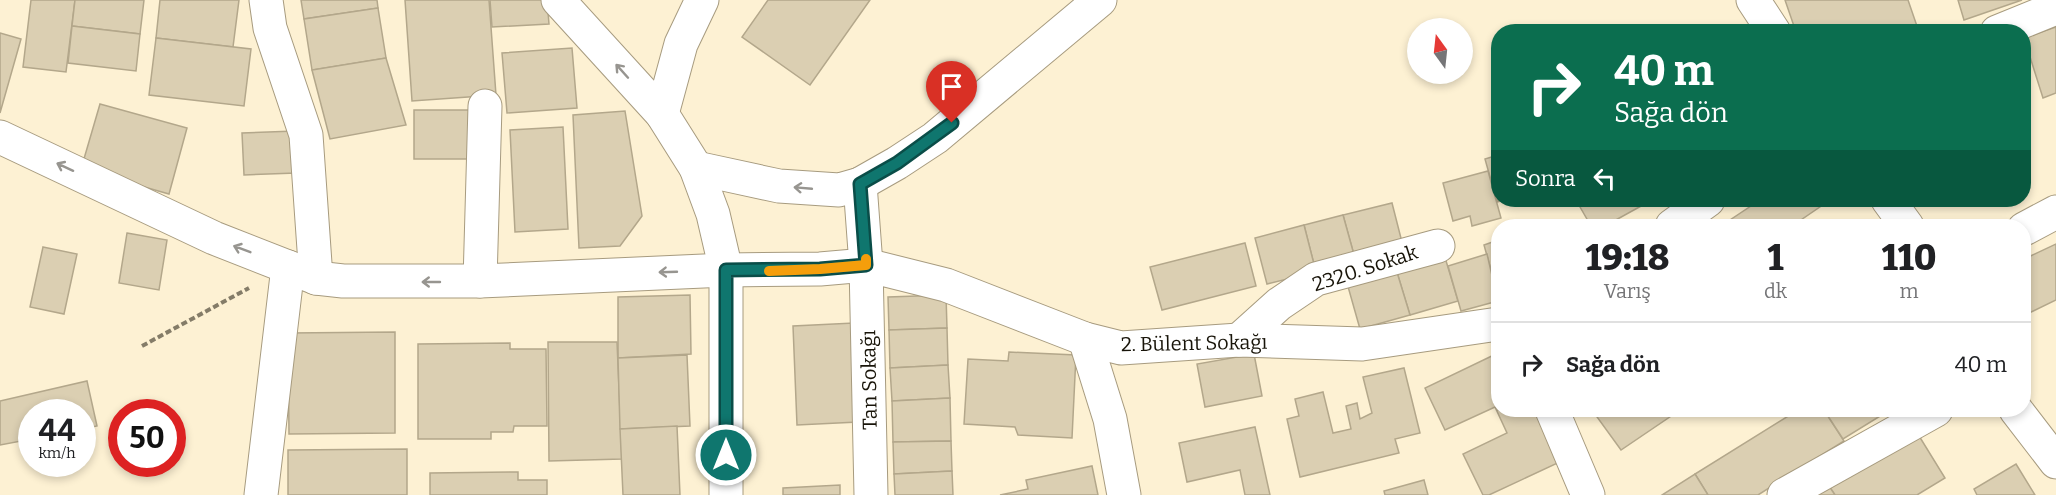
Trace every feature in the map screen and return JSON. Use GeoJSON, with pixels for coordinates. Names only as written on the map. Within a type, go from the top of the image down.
{"type":"FeatureCollection","features":[{"type":"Feature","properties":{"kind":"street"},"geometry":{"type":"LineString","coordinates":[[261,495],[302,272],[306,135],[270,28],[266,0]]}},
{"type":"Feature","properties":{"kind":"street"},"geometry":{"type":"LineString","coordinates":[[558,0],[662,114],[696,168],[713,214],[726,270],[726,495]]}},
{"type":"Feature","properties":{"kind":"street"},"geometry":{"type":"LineString","coordinates":[[662,114],[681,44],[702,0]]}},
{"type":"Feature","properties":{"kind":"street"},"geometry":{"type":"LineString","coordinates":[[696,168],[778,186],[839,190],[860,184],[935,138],[1100,0]]}},
{"type":"Feature","properties":{"kind":"street"},"geometry":{"type":"LineString","coordinates":[[1753,0],[1769,24]]}},
{"type":"Feature","properties":{"kind":"street"},"geometry":{"type":"LineString","coordinates":[[2017,24],[2056,8]]}},
{"type":"Feature","properties":{"kind":"street"},"geometry":{"type":"LineString","coordinates":[[480,281],[485,106]]}},
{"type":"Feature","properties":{"kind":"street","name":"2. Bülent Sokağı"},"geometry":{"type":"LineString","coordinates":[[0,137],[214,238],[302,272],[343,281],[480,281],[726,270],[820,269],[866,265],[946,285],[1085,339],[1121,348],[1239,340],[1362,344],[1491,325]]}},
{"type":"Feature","properties":{"kind":"street","name":"Tan Sokağı"},"geometry":{"type":"LineString","coordinates":[[860,184],[866,265],[872,495]]}},
{"type":"Feature","properties":{"kind":"street"},"geometry":{"type":"LineString","coordinates":[[1682,219],[1698,207]]}},
{"type":"Feature","properties":{"kind":"street"},"geometry":{"type":"LineString","coordinates":[[2031,225],[2056,212]]}},
{"type":"Feature","properties":{"kind":"street","name":"2320. Sokak"},"geometry":{"type":"LineString","coordinates":[[1239,340],[1279,304],[1316,279],[1438,246]]}},
{"type":"Feature","properties":{"kind":"street"},"geometry":{"type":"LineString","coordinates":[[1085,339],[1110,419],[1124,495]]}},
{"type":"Feature","properties":{"kind":"street"},"geometry":{"type":"LineString","coordinates":[[1555,417],[1588,495]]}},
{"type":"Feature","properties":{"kind":"street"},"geometry":{"type":"LineString","coordinates":[[1784,495],[1923,417]]}},
{"type":"Feature","properties":{"kind":"street"},"geometry":{"type":"LineString","coordinates":[[2021,417],[2056,462]]}},
{"type":"Feature","properties":{"kind":"path"},"geometry":{"type":"LineString","coordinates":[[142,346],[302,272]]}},
{"type":"Feature","properties":{"kind":"building"},"geometry":{"type":"Polygon","coordinates":[[[31,0],[75,0],[66,72],[23,67],[31,0]]]}},
{"type":"Feature","properties":{"kind":"building"},"geometry":{"type":"Polygon","coordinates":[[[75,0],[144,0],[140,34],[72,26],[75,0]]]}},
{"type":"Feature","properties":{"kind":"building"},"geometry":{"type":"Polygon","coordinates":[[[160,0],[239,0],[233,47],[156,38],[160,0]]]}},
{"type":"Feature","properties":{"kind":"building"},"geometry":{"type":"Polygon","coordinates":[[[301,0],[377,0],[378,8],[304,19],[301,0]]]}},
{"type":"Feature","properties":{"kind":"building"},"geometry":{"type":"Polygon","coordinates":[[[405,0],[489,0],[496,95],[412,101],[405,0]]]}},
{"type":"Feature","properties":{"kind":"building"},"geometry":{"type":"Polygon","coordinates":[[[490,0],[547,0],[549,24],[492,27],[490,0]]]}},
{"type":"Feature","properties":{"kind":"building"},"geometry":{"type":"Polygon","coordinates":[[[768,0],[870,0],[810,85],[742,37],[768,0]]]}},
{"type":"Feature","properties":{"kind":"building"},"geometry":{"type":"Polygon","coordinates":[[[1785,0],[1908,0],[1916,24],[1793,24],[1785,0]]]}},
{"type":"Feature","properties":{"kind":"building"},"geometry":{"type":"Polygon","coordinates":[[[1958,0],[2022,0],[1964,20],[1958,0]]]}},
{"type":"Feature","properties":{"kind":"building"},"geometry":{"type":"Polygon","coordinates":[[[378,8],[386,58],[312,70],[304,19],[378,8]]]}},
{"type":"Feature","properties":{"kind":"building"},"geometry":{"type":"Polygon","coordinates":[[[72,26],[140,34],[136,71],[68,63],[72,26]]]}},
{"type":"Feature","properties":{"kind":"building"},"geometry":{"type":"Polygon","coordinates":[[[2056,27],[2056,93],[2043,98],[2031,60],[2031,36],[2056,27]]]}},
{"type":"Feature","properties":{"kind":"building"},"geometry":{"type":"Polygon","coordinates":[[[0,33],[21,39],[0,113],[0,33]]]}},
{"type":"Feature","properties":{"kind":"building"},"geometry":{"type":"Polygon","coordinates":[[[156,38],[251,49],[244,106],[149,95],[156,38]]]}},
{"type":"Feature","properties":{"kind":"building"},"geometry":{"type":"Polygon","coordinates":[[[572,48],[577,108],[507,113],[502,53],[572,48]]]}},
{"type":"Feature","properties":{"kind":"building"},"geometry":{"type":"Polygon","coordinates":[[[386,58],[406,125],[330,139],[312,70],[386,58]]]}},
{"type":"Feature","properties":{"kind":"building"},"geometry":{"type":"Polygon","coordinates":[[[100,104],[187,128],[169,194],[81,169],[100,104]]]}},
{"type":"Feature","properties":{"kind":"building"},"geometry":{"type":"Polygon","coordinates":[[[414,110],[471,110],[471,159],[414,159],[414,110]]]}},
{"type":"Feature","properties":{"kind":"building"},"geometry":{"type":"Polygon","coordinates":[[[625,111],[642,216],[620,246],[579,248],[573,115],[625,111]]]}},
{"type":"Feature","properties":{"kind":"building"},"geometry":{"type":"Polygon","coordinates":[[[563,127],[568,229],[515,232],[510,130],[563,127]]]}},
{"type":"Feature","properties":{"kind":"building"},"geometry":{"type":"Polygon","coordinates":[[[295,131],[296,173],[244,175],[242,133],[295,131]]]}},
{"type":"Feature","properties":{"kind":"building"},"geometry":{"type":"Polygon","coordinates":[[[1491,157],[1491,180],[1485,159],[1491,157]]]}},
{"type":"Feature","properties":{"kind":"building"},"geometry":{"type":"Polygon","coordinates":[[[1488,171],[1491,182],[1491,207],[1498,207],[1501,218],[1472,226],[1470,216],[1453,221],[1443,183],[1488,171]]]}},
{"type":"Feature","properties":{"kind":"building"},"geometry":{"type":"Polygon","coordinates":[[[1392,203],[1404,250],[1356,262],[1343,215],[1392,203]]]}},
{"type":"Feature","properties":{"kind":"building"},"geometry":{"type":"Polygon","coordinates":[[[1580,207],[1639,207],[1618,219],[1587,219],[1580,207]]]}},
{"type":"Feature","properties":{"kind":"building"},"geometry":{"type":"Polygon","coordinates":[[[1750,207],[1820,207],[1802,219],[1732,219],[1750,207]]]}},
{"type":"Feature","properties":{"kind":"building"},"geometry":{"type":"Polygon","coordinates":[[[1343,215],[1356,262],[1316,272],[1304,225],[1343,215]]]}},
{"type":"Feature","properties":{"kind":"building"},"geometry":{"type":"Polygon","coordinates":[[[1304,225],[1316,272],[1267,284],[1255,238],[1304,225]]]}},
{"type":"Feature","properties":{"kind":"building"},"geometry":{"type":"Polygon","coordinates":[[[127,233],[167,240],[159,290],[119,283],[127,233]]]}},
{"type":"Feature","properties":{"kind":"building"},"geometry":{"type":"Polygon","coordinates":[[[1491,242],[1491,270],[1484,245],[1491,242]]]}},
{"type":"Feature","properties":{"kind":"building"},"geometry":{"type":"Polygon","coordinates":[[[1245,243],[1256,286],[1162,310],[1150,267],[1245,243]]]}},
{"type":"Feature","properties":{"kind":"building"},"geometry":{"type":"Polygon","coordinates":[[[2056,244],[2056,300],[2031,312],[2031,256],[2056,244]]]}},
{"type":"Feature","properties":{"kind":"building"},"geometry":{"type":"Polygon","coordinates":[[[43,247],[77,254],[64,314],[30,307],[43,247]]]}},
{"type":"Feature","properties":{"kind":"building"},"geometry":{"type":"Polygon","coordinates":[[[1444,254],[1458,301],[1410,315],[1396,269],[1444,254]]]}},
{"type":"Feature","properties":{"kind":"building"},"geometry":{"type":"Polygon","coordinates":[[[1487,254],[1491,271],[1491,303],[1461,311],[1448,266],[1487,254]]]}},
{"type":"Feature","properties":{"kind":"building"},"geometry":{"type":"Polygon","coordinates":[[[1396,269],[1410,315],[1360,329],[1347,283],[1396,269]]]}},
{"type":"Feature","properties":{"kind":"building"},"geometry":{"type":"Polygon","coordinates":[[[690,295],[691,354],[618,358],[618,297],[690,295]]]}},
{"type":"Feature","properties":{"kind":"building"},"geometry":{"type":"Polygon","coordinates":[[[946,295],[947,328],[889,330],[888,297],[946,295]]]}},
{"type":"Feature","properties":{"kind":"building"},"geometry":{"type":"Polygon","coordinates":[[[854,323],[858,422],[797,425],[793,326],[854,323]]]}},
{"type":"Feature","properties":{"kind":"building"},"geometry":{"type":"Polygon","coordinates":[[[947,328],[948,365],[890,368],[889,330],[947,328]]]}},
{"type":"Feature","properties":{"kind":"building"},"geometry":{"type":"Polygon","coordinates":[[[395,332],[395,433],[289,434],[288,333],[395,332]]]}},
{"type":"Feature","properties":{"kind":"building"},"geometry":{"type":"Polygon","coordinates":[[[548,342],[617,342],[622,459],[549,461],[548,342]]]}},
{"type":"Feature","properties":{"kind":"building"},"geometry":{"type":"Polygon","coordinates":[[[510,343],[510,349],[546,349],[547,426],[514,426],[513,432],[491,432],[491,439],[418,439],[418,344],[510,343]]]}},
{"type":"Feature","properties":{"kind":"building"},"geometry":{"type":"Polygon","coordinates":[[[1009,352],[1076,355],[1072,438],[1018,435],[1015,427],[964,424],[968,359],[1008,361],[1009,352]]]}},
{"type":"Feature","properties":{"kind":"building"},"geometry":{"type":"Polygon","coordinates":[[[1254,354],[1262,396],[1205,407],[1197,364],[1254,354]]]}},
{"type":"Feature","properties":{"kind":"building"},"geometry":{"type":"Polygon","coordinates":[[[687,355],[690,426],[620,429],[618,358],[687,355]]]}},
{"type":"Feature","properties":{"kind":"building"},"geometry":{"type":"Polygon","coordinates":[[[1491,356],[1491,409],[1445,430],[1425,388],[1491,356]]]}},
{"type":"Feature","properties":{"kind":"building"},"geometry":{"type":"Polygon","coordinates":[[[948,365],[950,398],[892,401],[890,368],[948,365]]]}},
{"type":"Feature","properties":{"kind":"building"},"geometry":{"type":"Polygon","coordinates":[[[1404,368],[1420,433],[1395,439],[1399,453],[1300,477],[1287,419],[1299,416],[1295,399],[1323,392],[1333,433],[1351,429],[1346,406],[1357,403],[1360,419],[1372,413],[1363,377],[1404,368]]]}},
{"type":"Feature","properties":{"kind":"building"},"geometry":{"type":"Polygon","coordinates":[[[87,381],[91,399],[18,399],[18,442],[0,445],[0,401],[87,381]]]}},
{"type":"Feature","properties":{"kind":"building"},"geometry":{"type":"Polygon","coordinates":[[[950,398],[951,441],[893,442],[892,401],[950,398]]]}},
{"type":"Feature","properties":{"kind":"building"},"geometry":{"type":"Polygon","coordinates":[[[1500,417],[1541,417],[1562,461],[1489,495],[1483,495],[1463,454],[1507,433],[1500,417]]]}},
{"type":"Feature","properties":{"kind":"building"},"geometry":{"type":"Polygon","coordinates":[[[1597,417],[1670,417],[1621,450],[1597,417]]]}},
{"type":"Feature","properties":{"kind":"building"},"geometry":{"type":"Polygon","coordinates":[[[1787,417],[1829,417],[1844,441],[1758,495],[1708,495],[1695,474],[1787,417]]]}},
{"type":"Feature","properties":{"kind":"building"},"geometry":{"type":"Polygon","coordinates":[[[1829,417],[1879,417],[1843,439],[1829,417]]]}},
{"type":"Feature","properties":{"kind":"building"},"geometry":{"type":"Polygon","coordinates":[[[677,426],[680,495],[623,495],[620,429],[677,426]]]}},
{"type":"Feature","properties":{"kind":"building"},"geometry":{"type":"Polygon","coordinates":[[[1255,427],[1270,495],[1245,495],[1240,470],[1187,482],[1179,443],[1255,427]]]}},
{"type":"Feature","properties":{"kind":"building"},"geometry":{"type":"Polygon","coordinates":[[[1916,431],[1945,478],[1917,495],[1835,495],[1829,486],[1916,431]]]}},
{"type":"Feature","properties":{"kind":"building"},"geometry":{"type":"Polygon","coordinates":[[[951,441],[952,471],[894,474],[893,442],[951,441]]]}},
{"type":"Feature","properties":{"kind":"building"},"geometry":{"type":"Polygon","coordinates":[[[407,449],[407,495],[288,495],[288,450],[407,449]]]}},
{"type":"Feature","properties":{"kind":"building"},"geometry":{"type":"Polygon","coordinates":[[[2016,464],[2035,495],[1977,495],[1974,489],[2016,464]]]}},
{"type":"Feature","properties":{"kind":"building"},"geometry":{"type":"Polygon","coordinates":[[[1092,466],[1098,495],[1000,495],[1028,489],[1026,480],[1092,466]]]}},
{"type":"Feature","properties":{"kind":"building"},"geometry":{"type":"Polygon","coordinates":[[[952,471],[953,495],[895,495],[894,474],[952,471]]]}},
{"type":"Feature","properties":{"kind":"building"},"geometry":{"type":"Polygon","coordinates":[[[518,472],[518,480],[547,480],[547,495],[430,495],[430,473],[518,472]]]}},
{"type":"Feature","properties":{"kind":"building"},"geometry":{"type":"Polygon","coordinates":[[[1695,474],[1708,495],[1662,495],[1695,474]]]}},
{"type":"Feature","properties":{"kind":"building"},"geometry":{"type":"Polygon","coordinates":[[[1424,480],[1428,495],[1385,495],[1384,491],[1424,480]]]}},
{"type":"Feature","properties":{"kind":"building"},"geometry":{"type":"Polygon","coordinates":[[[840,485],[840,495],[783,495],[783,488],[840,485]]]}},
{"type":"Feature","properties":{"kind":"building"},"geometry":{"type":"Polygon","coordinates":[[[1829,486],[1835,495],[1814,495],[1829,486]]]}},
{"type":"Feature","properties":{"kind":"slow traffic"},"geometry":{"type":"LineString","coordinates":[[769,271],[866,265],[866,259]]}},
{"type":"Feature","properties":{"kind":"route"},"geometry":{"type":"LineString","coordinates":[[726,455],[726,270],[771,271],[866,265],[860,184],[935,138],[952,123]]}}]}
